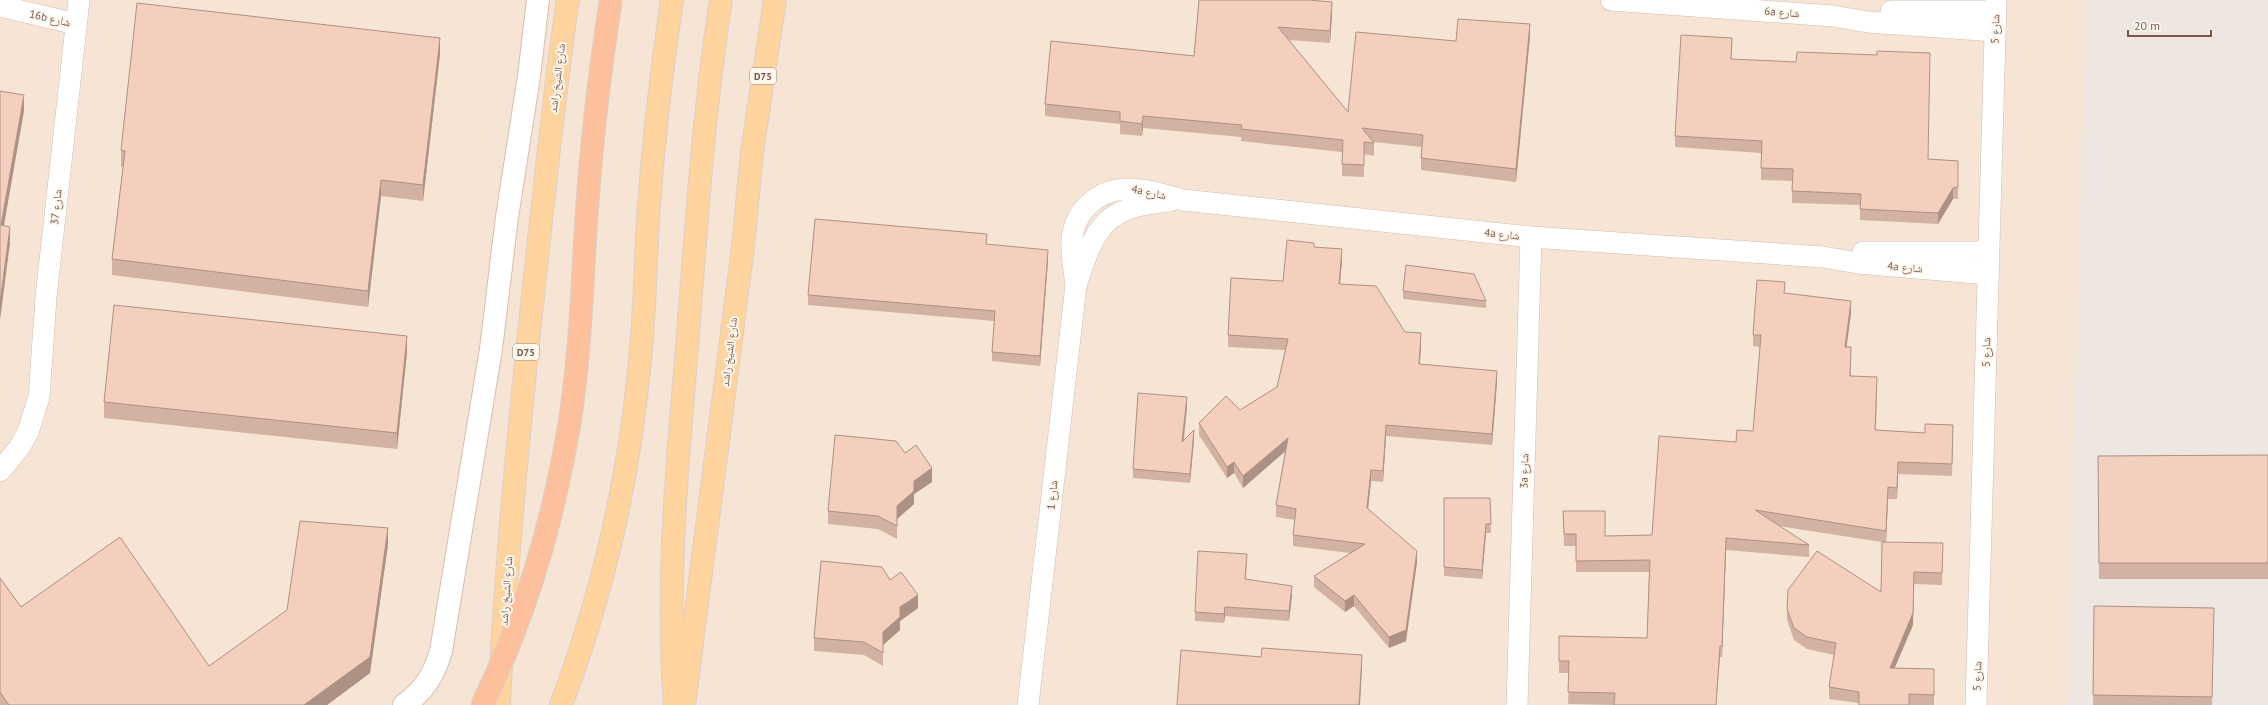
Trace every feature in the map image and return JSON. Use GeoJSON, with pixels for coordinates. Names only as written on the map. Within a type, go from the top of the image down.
{"type":"FeatureCollection","features":[{"type":"Feature","properties":{"kind":"highway"},"geometry":{"type":"LineString","coordinates":[[482,705],[512,636],[532,580],[550,516],[569,424],[575,374],[596,116],[610,0]]}},
{"type":"Feature","properties":{"kind":"main road"},"geometry":{"type":"LineString","coordinates":[[404,705],[420,692],[432,677],[441,652],[491,350],[507,217],[530,76],[538,0]]}},
{"type":"Feature","properties":{"kind":"main road","name":"شارع الشيخ راشد"},"geometry":{"type":"LineString","coordinates":[[499,705],[511,506],[525,358],[558,63],[568,0]]}},
{"type":"Feature","properties":{"kind":"main road"},"geometry":{"type":"LineString","coordinates":[[561,705],[584,645],[602,581],[630,443],[642,340],[655,134],[672,0]]}},
{"type":"Feature","properties":{"kind":"main road"},"geometry":{"type":"LineString","coordinates":[[674,705],[671,595],[673,516],[700,179],[713,50],[721,0]]}},
{"type":"Feature","properties":{"kind":"main road","name":"شارع الشيخ راشد"},"geometry":{"type":"LineString","coordinates":[[684,705],[743,247],[753,144],[775,0]]}},
{"type":"Feature","properties":{"kind":"street","name":"شارع 37"},"geometry":{"type":"LineString","coordinates":[[0,471],[19,448],[35,415],[40,396],[46,297],[78,0]]}},
{"type":"Feature","properties":{"kind":"street","name":"6a شارع"},"geometry":{"type":"LineString","coordinates":[[1611,0],[1833,16],[1868,22],[1995,14]]}},
{"type":"Feature","properties":{"kind":"street","name":"16b شارع"},"geometry":{"type":"LineString","coordinates":[[0,6],[76,24]]}},
{"type":"Feature","properties":{"kind":"street","name":"شارع 5"},"geometry":{"type":"LineString","coordinates":[[1976,705],[1995,14]]}},
{"type":"Feature","properties":{"kind":"street","name":"4a شارع"},"geometry":{"type":"LineString","coordinates":[[1094,199],[1107,192],[1122,188],[1137,188],[1182,200],[1531,237],[1823,257],[1858,263],[1988,274]]}},
{"type":"Feature","properties":{"kind":"street","name":"شارع 1"},"geometry":{"type":"LineString","coordinates":[[1028,705],[1076,285],[1072,238],[1079,216],[1094,199]]}},
{"type":"Feature","properties":{"kind":"street","name":"4a شارع"},"geometry":{"type":"LineString","coordinates":[[1111,218],[1138,205],[1182,200]]}},
{"type":"Feature","properties":{"kind":"street","name":"شارع 1"},"geometry":{"type":"LineString","coordinates":[[1076,285],[1091,241],[1100,228],[1111,218]]}},
{"type":"Feature","properties":{"kind":"street","name":"3a شارع"},"geometry":{"type":"LineString","coordinates":[[1517,705],[1531,237]]}},
{"type":"Feature","properties":{"kind":"street","name":"4a شارع"},"geometry":{"type":"LineString","coordinates":[[1823,257],[1878,251],[1988,252]]}},
{"type":"Feature","properties":{"kind":"shaded area"},"geometry":{"type":"Polygon","coordinates":[[[0,0],[2268,0],[2268,705],[0,705],[0,0]]]}},
{"type":"Feature","properties":{"kind":"shaded area"},"geometry":{"type":"Polygon","coordinates":[[[2086,0],[2268,0],[2268,705],[2068,705],[2086,0]]]}},
{"type":"Feature","properties":{"kind":"building"},"geometry":{"type":"Polygon","coordinates":[[[1199,0],[1309,0],[1332,2],[1330,31],[1278,27],[1348,112],[1356,32],[1456,41],[1458,19],[1530,24],[1516,169],[1421,158],[1423,135],[1362,128],[1374,143],[1364,142],[1364,165],[1342,164],[1343,140],[1241,129],[1242,125],[1143,116],[1142,124],[1120,121],[1120,112],[1045,104],[1051,41],[1194,56],[1199,0]]]}},
{"type":"Feature","properties":{"kind":"building"},"geometry":{"type":"Polygon","coordinates":[[[137,3],[440,38],[423,185],[381,180],[368,291],[112,259],[125,151],[121,150],[137,3]]]}},
{"type":"Feature","properties":{"kind":"building"},"geometry":{"type":"Polygon","coordinates":[[[1681,35],[1732,38],[1731,59],[1796,62],[1797,52],[1877,55],[1877,51],[1930,53],[1928,159],[1958,161],[1958,187],[1953,188],[1938,213],[1860,209],[1861,194],[1792,191],[1793,169],[1761,168],[1762,141],[1675,136],[1681,35]]]}},
{"type":"Feature","properties":{"kind":"building"},"geometry":{"type":"Polygon","coordinates":[[[0,91],[24,95],[1,225],[10,227],[0,303],[0,91]]]}},
{"type":"Feature","properties":{"kind":"building"},"geometry":{"type":"Polygon","coordinates":[[[815,219],[987,234],[986,244],[1048,250],[1040,356],[992,352],[995,311],[808,295],[815,219]]]}},
{"type":"Feature","properties":{"kind":"building"},"geometry":{"type":"Polygon","coordinates":[[[1287,240],[1314,243],[1314,247],[1342,249],[1339,284],[1376,286],[1405,332],[1421,333],[1419,364],[1497,371],[1492,434],[1386,425],[1383,471],[1371,470],[1367,508],[1417,551],[1406,630],[1389,637],[1354,595],[1345,601],[1314,576],[1365,544],[1293,535],[1296,509],[1276,505],[1288,438],[1243,476],[1234,462],[1227,467],[1199,423],[1226,396],[1240,410],[1277,387],[1288,339],[1228,335],[1231,278],[1283,281],[1287,240]]]}},
{"type":"Feature","properties":{"kind":"building"},"geometry":{"type":"Polygon","coordinates":[[[1406,265],[1474,274],[1486,301],[1403,291],[1406,265]]]}},
{"type":"Feature","properties":{"kind":"building"},"geometry":{"type":"Polygon","coordinates":[[[1757,280],[1785,282],[1784,293],[1851,301],[1845,347],[1851,347],[1850,376],[1877,377],[1875,430],[1925,433],[1925,424],[1953,425],[1952,464],[1898,462],[1897,488],[1888,487],[1886,531],[1755,510],[1809,545],[1726,538],[1722,646],[1720,646],[1716,705],[1614,705],[1615,693],[1568,692],[1569,661],[1559,661],[1559,636],[1647,638],[1650,560],[1576,561],[1576,534],[1564,534],[1563,511],[1605,511],[1605,536],[1652,535],[1659,436],[1736,442],[1737,430],[1753,431],[1761,335],[1753,335],[1757,280]]]}},
{"type":"Feature","properties":{"kind":"building"},"geometry":{"type":"Polygon","coordinates":[[[114,305],[407,336],[397,433],[104,402],[114,305]]]}},
{"type":"Feature","properties":{"kind":"building"},"geometry":{"type":"Polygon","coordinates":[[[1138,393],[1187,397],[1182,442],[1194,430],[1190,474],[1133,469],[1138,393]]]}},
{"type":"Feature","properties":{"kind":"building"},"geometry":{"type":"Polygon","coordinates":[[[835,435],[896,441],[905,453],[916,445],[932,468],[914,481],[914,491],[897,506],[897,526],[878,516],[828,511],[835,435]]]}},
{"type":"Feature","properties":{"kind":"building"},"geometry":{"type":"Polygon","coordinates":[[[2268,455],[2268,563],[2099,563],[2098,456],[2268,455]]]}},
{"type":"Feature","properties":{"kind":"building"},"geometry":{"type":"Polygon","coordinates":[[[1444,498],[1490,498],[1491,524],[1486,524],[1482,570],[1444,567],[1444,498]]]}},
{"type":"Feature","properties":{"kind":"building"},"geometry":{"type":"Polygon","coordinates":[[[300,521],[388,528],[370,657],[304,705],[9,705],[0,692],[0,578],[21,607],[120,537],[209,666],[287,610],[300,521]]]}},
{"type":"Feature","properties":{"kind":"building"},"geometry":{"type":"Polygon","coordinates":[[[1882,542],[1943,543],[1942,573],[1914,572],[1913,613],[1890,668],[1934,669],[1934,695],[1909,694],[1909,705],[1859,705],[1859,692],[1829,687],[1836,643],[1807,637],[1794,628],[1787,609],[1788,590],[1817,551],[1881,592],[1882,542]]]}},
{"type":"Feature","properties":{"kind":"building"},"geometry":{"type":"Polygon","coordinates":[[[1198,551],[1247,554],[1245,579],[1292,586],[1289,611],[1225,607],[1224,614],[1195,612],[1198,551]]]}},
{"type":"Feature","properties":{"kind":"building"},"geometry":{"type":"Polygon","coordinates":[[[821,561],[882,567],[890,580],[901,572],[918,595],[900,607],[900,617],[883,632],[883,653],[864,642],[814,638],[821,561]]]}},
{"type":"Feature","properties":{"kind":"building"},"geometry":{"type":"Polygon","coordinates":[[[2094,606],[2214,608],[2212,697],[2093,695],[2094,606]]]}},
{"type":"Feature","properties":{"kind":"building"},"geometry":{"type":"Polygon","coordinates":[[[1262,648],[1362,655],[1359,705],[1177,705],[1181,650],[1261,657],[1262,648]]]}}]}
